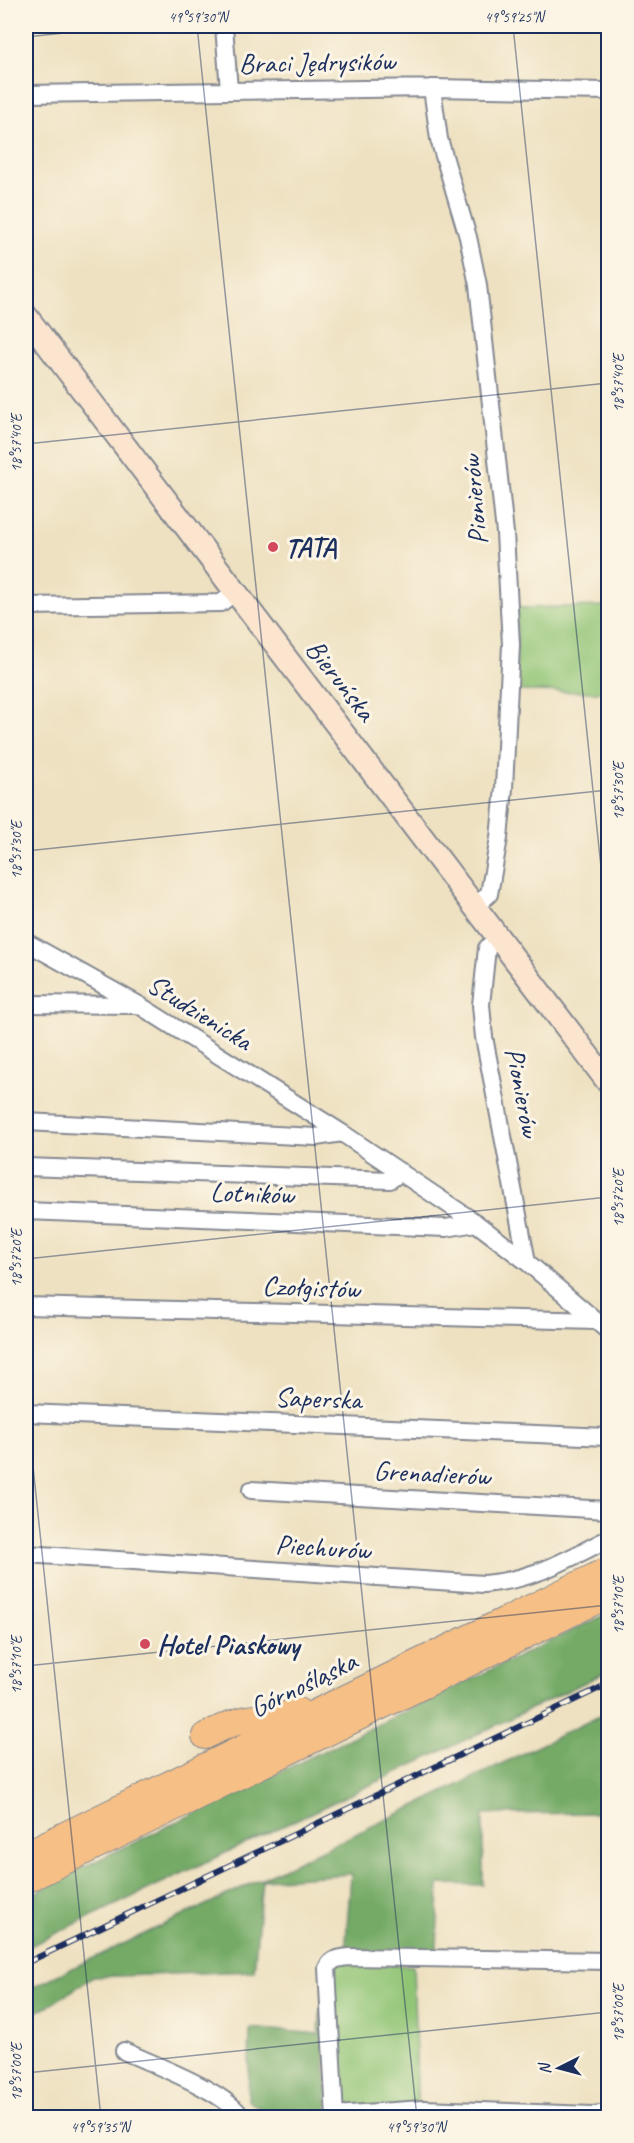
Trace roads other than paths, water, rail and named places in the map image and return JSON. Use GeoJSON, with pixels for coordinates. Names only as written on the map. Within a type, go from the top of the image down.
{"type":"FeatureCollection","features":[{"type":"Feature","properties":{"kind":"main road","name":"Bieruńska"},"geometry":{"type":"LineString","coordinates":[[26,316],[609,1082]]}},
{"type":"Feature","properties":{"kind":"main road","name":"Górnośląska"},"geometry":{"type":"LineString","coordinates":[[26,1854],[609,1570]]}},
{"type":"Feature","properties":{"kind":"main road","name":"Górnośląska"},"geometry":{"type":"LineString","coordinates":[[26,1880],[609,1595]]}},
{"type":"Feature","properties":{"kind":"main road"},"geometry":{"type":"LineString","coordinates":[[205,1736],[231,1723],[291,1714],[305,1708],[339,1702]]}},
{"type":"Feature","properties":{"kind":"street"},"geometry":{"type":"LineString","coordinates":[[224,26],[229,90]]}},
{"type":"Feature","properties":{"kind":"street","name":"Braci Jędrysików"},"geometry":{"type":"LineString","coordinates":[[26,94],[432,88],[609,92]]}},
{"type":"Feature","properties":{"kind":"street","name":"Pionierów"},"geometry":{"type":"LineString","coordinates":[[432,88],[439,139],[468,237],[478,285],[505,533],[510,621],[510,688],[499,838],[489,894],[476,906]]}},
{"type":"Feature","properties":{"kind":"street"},"geometry":{"type":"LineString","coordinates":[[26,606],[221,603],[236,592]]}},
{"type":"Feature","properties":{"kind":"street","name":"Pionierów"},"geometry":{"type":"LineString","coordinates":[[499,936],[487,948],[480,1005],[484,1037],[527,1262]]}},
{"type":"Feature","properties":{"kind":"street","name":"Studzienicka"},"geometry":{"type":"LineString","coordinates":[[26,942],[139,1005],[401,1172],[476,1223],[527,1262],[602,1326]]}},
{"type":"Feature","properties":{"kind":"street"},"geometry":{"type":"LineString","coordinates":[[26,1004],[139,1005]]}},
{"type":"Feature","properties":{"kind":"street"},"geometry":{"type":"LineString","coordinates":[[26,1122],[316,1137],[342,1133]]}},
{"type":"Feature","properties":{"kind":"street","name":"Lotników"},"geometry":{"type":"LineString","coordinates":[[26,1167],[390,1180],[401,1172]]}},
{"type":"Feature","properties":{"kind":"street","name":"Lotników"},"geometry":{"type":"LineString","coordinates":[[26,1212],[446,1228],[476,1223]]}},
{"type":"Feature","properties":{"kind":"street","name":"Czołgistów"},"geometry":{"type":"LineString","coordinates":[[26,1306],[602,1326]]}},
{"type":"Feature","properties":{"kind":"street","name":"Saperska"},"geometry":{"type":"LineString","coordinates":[[26,1413],[609,1437]]}},
{"type":"Feature","properties":{"kind":"street","name":"Grenadierów"},"geometry":{"type":"LineString","coordinates":[[252,1490],[609,1510]]}},
{"type":"Feature","properties":{"kind":"street","name":"Piechurów"},"geometry":{"type":"LineString","coordinates":[[26,1554],[484,1584],[509,1582],[535,1575],[609,1539]]}},
{"type":"Feature","properties":{"kind":"street"},"geometry":{"type":"LineString","coordinates":[[609,1961],[350,1957],[335,1959],[329,1963],[327,1968],[335,2116],[423,2109],[593,2115],[609,2113]]}},
{"type":"Feature","properties":{"kind":"street"},"geometry":{"type":"LineString","coordinates":[[124,2051],[218,2096],[237,2109],[243,2118]]}},
{"type":"Feature","properties":{"kind":"railway"},"geometry":{"type":"LineString","coordinates":[[26,1963],[608,1684]]}},
{"type":"Feature","properties":{"kind":"place","name":"TATA"},"geometry":{"type":"Point","coordinates":[273,547]}},
{"type":"Feature","properties":{"kind":"place","name":"Hotel Piaskowy"},"geometry":{"type":"Point","coordinates":[145,1644]}}]}
